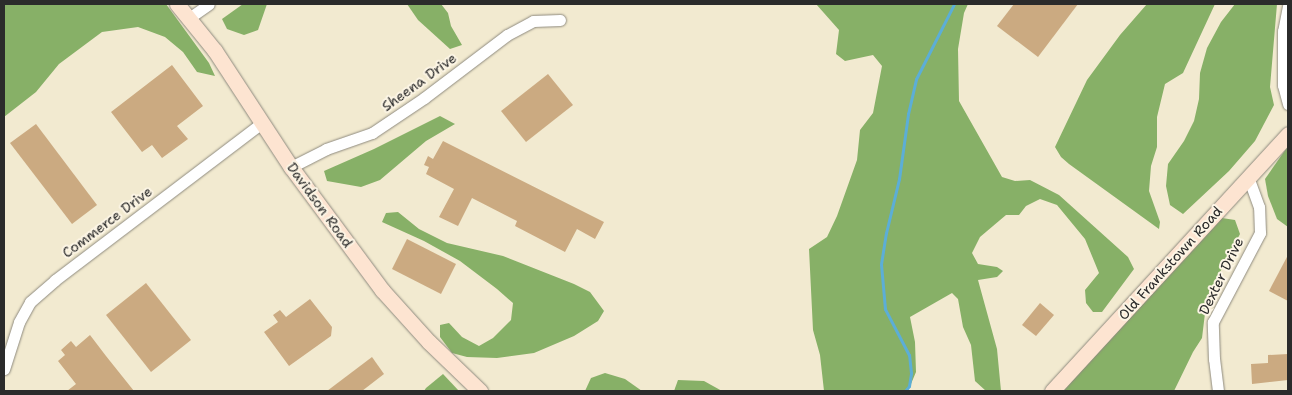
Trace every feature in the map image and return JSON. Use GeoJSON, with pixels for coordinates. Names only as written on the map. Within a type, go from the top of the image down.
{"type":"FeatureCollection","features":[{"type":"Feature","properties":{"kind":"street","name":"Davidson Road"},"geometry":{"type":"LineString","coordinates":[[177,4],[226,67],[292,166],[382,290],[429,342],[480,391]]}},
{"type":"Feature","properties":{"kind":"street"},"geometry":{"type":"LineString","coordinates":[[189,18],[209,4]]}},
{"type":"Feature","properties":{"kind":"street"},"geometry":{"type":"LineString","coordinates":[[1288,6],[1283,31],[1283,85],[1288,104]]}},
{"type":"Feature","properties":{"kind":"street","name":"Sheena Drive"},"geometry":{"type":"LineString","coordinates":[[292,166],[326,149],[372,133],[424,98],[507,35],[533,21],[560,20]]}},
{"type":"Feature","properties":{"kind":"street","name":"Commerce Drive"},"geometry":{"type":"LineString","coordinates":[[4,369],[18,322],[30,302],[54,280],[262,123]]}},
{"type":"Feature","properties":{"kind":"street","name":"Old Frankstown Road"},"geometry":{"type":"LineString","coordinates":[[1052,391],[1288,134]]}},
{"type":"Feature","properties":{"kind":"street","name":"Dexter Drive"},"geometry":{"type":"LineString","coordinates":[[1218,391],[1213,322],[1260,233],[1259,207],[1248,177]]}},
{"type":"Feature","properties":{"kind":"green space"},"geometry":{"type":"Polygon","coordinates":[[[4,4],[166,4],[209,63],[215,76],[197,72],[183,52],[165,37],[138,27],[102,32],[59,64],[36,92],[4,117],[4,4]]]}},
{"type":"Feature","properties":{"kind":"green space"},"geometry":{"type":"Polygon","coordinates":[[[243,4],[267,4],[258,30],[244,35],[227,29],[222,19],[243,4]]]}},
{"type":"Feature","properties":{"kind":"green space"},"geometry":{"type":"Polygon","coordinates":[[[407,4],[441,4],[448,13],[451,26],[462,45],[450,49],[418,20],[407,4]]]}},
{"type":"Feature","properties":{"kind":"green space"},"geometry":{"type":"Polygon","coordinates":[[[816,4],[968,4],[964,13],[958,49],[959,101],[1002,177],[1015,181],[1030,180],[1059,195],[1128,257],[1134,269],[1102,312],[1093,312],[1086,303],[1085,290],[1099,273],[1085,239],[1057,205],[1040,199],[1026,206],[1019,215],[1006,215],[980,237],[972,253],[978,264],[997,267],[1003,271],[997,277],[978,280],[997,349],[1001,391],[986,391],[975,381],[971,345],[963,327],[958,299],[952,293],[910,317],[915,342],[916,372],[908,391],[824,391],[820,355],[813,330],[809,249],[827,237],[837,216],[857,160],[860,130],[873,113],[882,66],[873,55],[845,61],[836,54],[839,30],[816,4]]]}},
{"type":"Feature","properties":{"kind":"green space"},"geometry":{"type":"Polygon","coordinates":[[[1147,4],[1215,4],[1183,73],[1165,84],[1157,117],[1157,147],[1151,166],[1149,191],[1160,222],[1159,229],[1069,164],[1061,157],[1055,147],[1087,80],[1120,35],[1147,4]]]}},
{"type":"Feature","properties":{"kind":"green space"},"geometry":{"type":"Polygon","coordinates":[[[1235,4],[1277,4],[1270,87],[1274,105],[1255,141],[1229,171],[1183,214],[1170,205],[1166,186],[1168,164],[1184,141],[1194,121],[1199,99],[1200,73],[1207,48],[1221,22],[1235,4]]]}},
{"type":"Feature","properties":{"kind":"green space"},"geometry":{"type":"Polygon","coordinates":[[[440,116],[455,124],[426,141],[380,180],[361,187],[327,181],[324,171],[374,149],[440,116]]]}},
{"type":"Feature","properties":{"kind":"green space"},"geometry":{"type":"Polygon","coordinates":[[[1288,146],[1288,227],[1277,219],[1268,196],[1265,179],[1288,146]]]}},
{"type":"Feature","properties":{"kind":"green space"},"geometry":{"type":"Polygon","coordinates":[[[398,212],[419,229],[447,243],[503,256],[574,284],[590,292],[604,311],[598,321],[574,336],[534,353],[497,358],[467,357],[452,353],[440,337],[440,325],[449,323],[462,337],[479,346],[493,338],[511,320],[513,303],[460,261],[424,241],[382,222],[386,213],[398,212]]]}},
{"type":"Feature","properties":{"kind":"green space"},"geometry":{"type":"Polygon","coordinates":[[[1222,218],[1235,220],[1240,234],[1207,297],[1202,338],[1174,391],[1063,391],[1222,218]]]}},
{"type":"Feature","properties":{"kind":"green space"},"geometry":{"type":"Polygon","coordinates":[[[605,373],[625,379],[642,391],[585,391],[591,378],[605,373]]]}},
{"type":"Feature","properties":{"kind":"green space"},"geometry":{"type":"Polygon","coordinates":[[[443,374],[459,391],[424,391],[426,388],[443,374]]]}},
{"type":"Feature","properties":{"kind":"green space"},"geometry":{"type":"Polygon","coordinates":[[[678,380],[704,381],[722,391],[674,391],[678,380]]]}},
{"type":"Feature","properties":{"kind":"building"},"geometry":{"type":"Polygon","coordinates":[[[1014,4],[1078,4],[1038,57],[997,26],[1014,4]]]}},
{"type":"Feature","properties":{"kind":"building"},"geometry":{"type":"Polygon","coordinates":[[[172,65],[203,106],[177,126],[188,139],[162,158],[152,145],[142,152],[111,112],[172,65]]]}},
{"type":"Feature","properties":{"kind":"building"},"geometry":{"type":"Polygon","coordinates":[[[548,74],[573,105],[526,142],[501,111],[548,74]]]}},
{"type":"Feature","properties":{"kind":"building"},"geometry":{"type":"Polygon","coordinates":[[[36,124],[97,205],[72,224],[10,143],[36,124]]]}},
{"type":"Feature","properties":{"kind":"building"},"geometry":{"type":"Polygon","coordinates":[[[443,141],[604,222],[595,239],[577,229],[565,252],[515,226],[517,221],[472,198],[458,226],[439,217],[454,189],[426,174],[429,167],[424,165],[428,156],[433,159],[443,141]]]}},
{"type":"Feature","properties":{"kind":"building"},"geometry":{"type":"Polygon","coordinates":[[[407,239],[456,264],[441,294],[392,269],[407,239]]]}},
{"type":"Feature","properties":{"kind":"building"},"geometry":{"type":"Polygon","coordinates":[[[1288,255],[1288,301],[1269,291],[1288,255]]]}},
{"type":"Feature","properties":{"kind":"building"},"geometry":{"type":"Polygon","coordinates":[[[146,283],[191,340],[151,372],[106,315],[146,283]]]}},
{"type":"Feature","properties":{"kind":"building"},"geometry":{"type":"Polygon","coordinates":[[[310,299],[332,327],[331,336],[289,366],[264,332],[278,322],[273,315],[280,310],[286,317],[310,299]]]}},
{"type":"Feature","properties":{"kind":"building"},"geometry":{"type":"Polygon","coordinates":[[[1040,303],[1054,315],[1036,336],[1022,325],[1040,303]]]}},
{"type":"Feature","properties":{"kind":"building"},"geometry":{"type":"Polygon","coordinates":[[[90,335],[134,391],[67,391],[76,384],[58,361],[65,355],[61,350],[71,341],[76,347],[90,335]]]}},
{"type":"Feature","properties":{"kind":"building"},"geometry":{"type":"Polygon","coordinates":[[[1288,354],[1288,380],[1252,384],[1251,364],[1268,363],[1268,355],[1288,354]]]}},
{"type":"Feature","properties":{"kind":"building"},"geometry":{"type":"Polygon","coordinates":[[[372,357],[384,374],[362,391],[327,391],[372,357]]]}},
{"type":"Feature","properties":{"kind":"waterway"},"geometry":{"type":"LineString","coordinates":[[905,391],[909,386],[911,373],[909,355],[885,309],[881,264],[886,233],[899,179],[908,114],[916,79],[954,4]]}}]}
